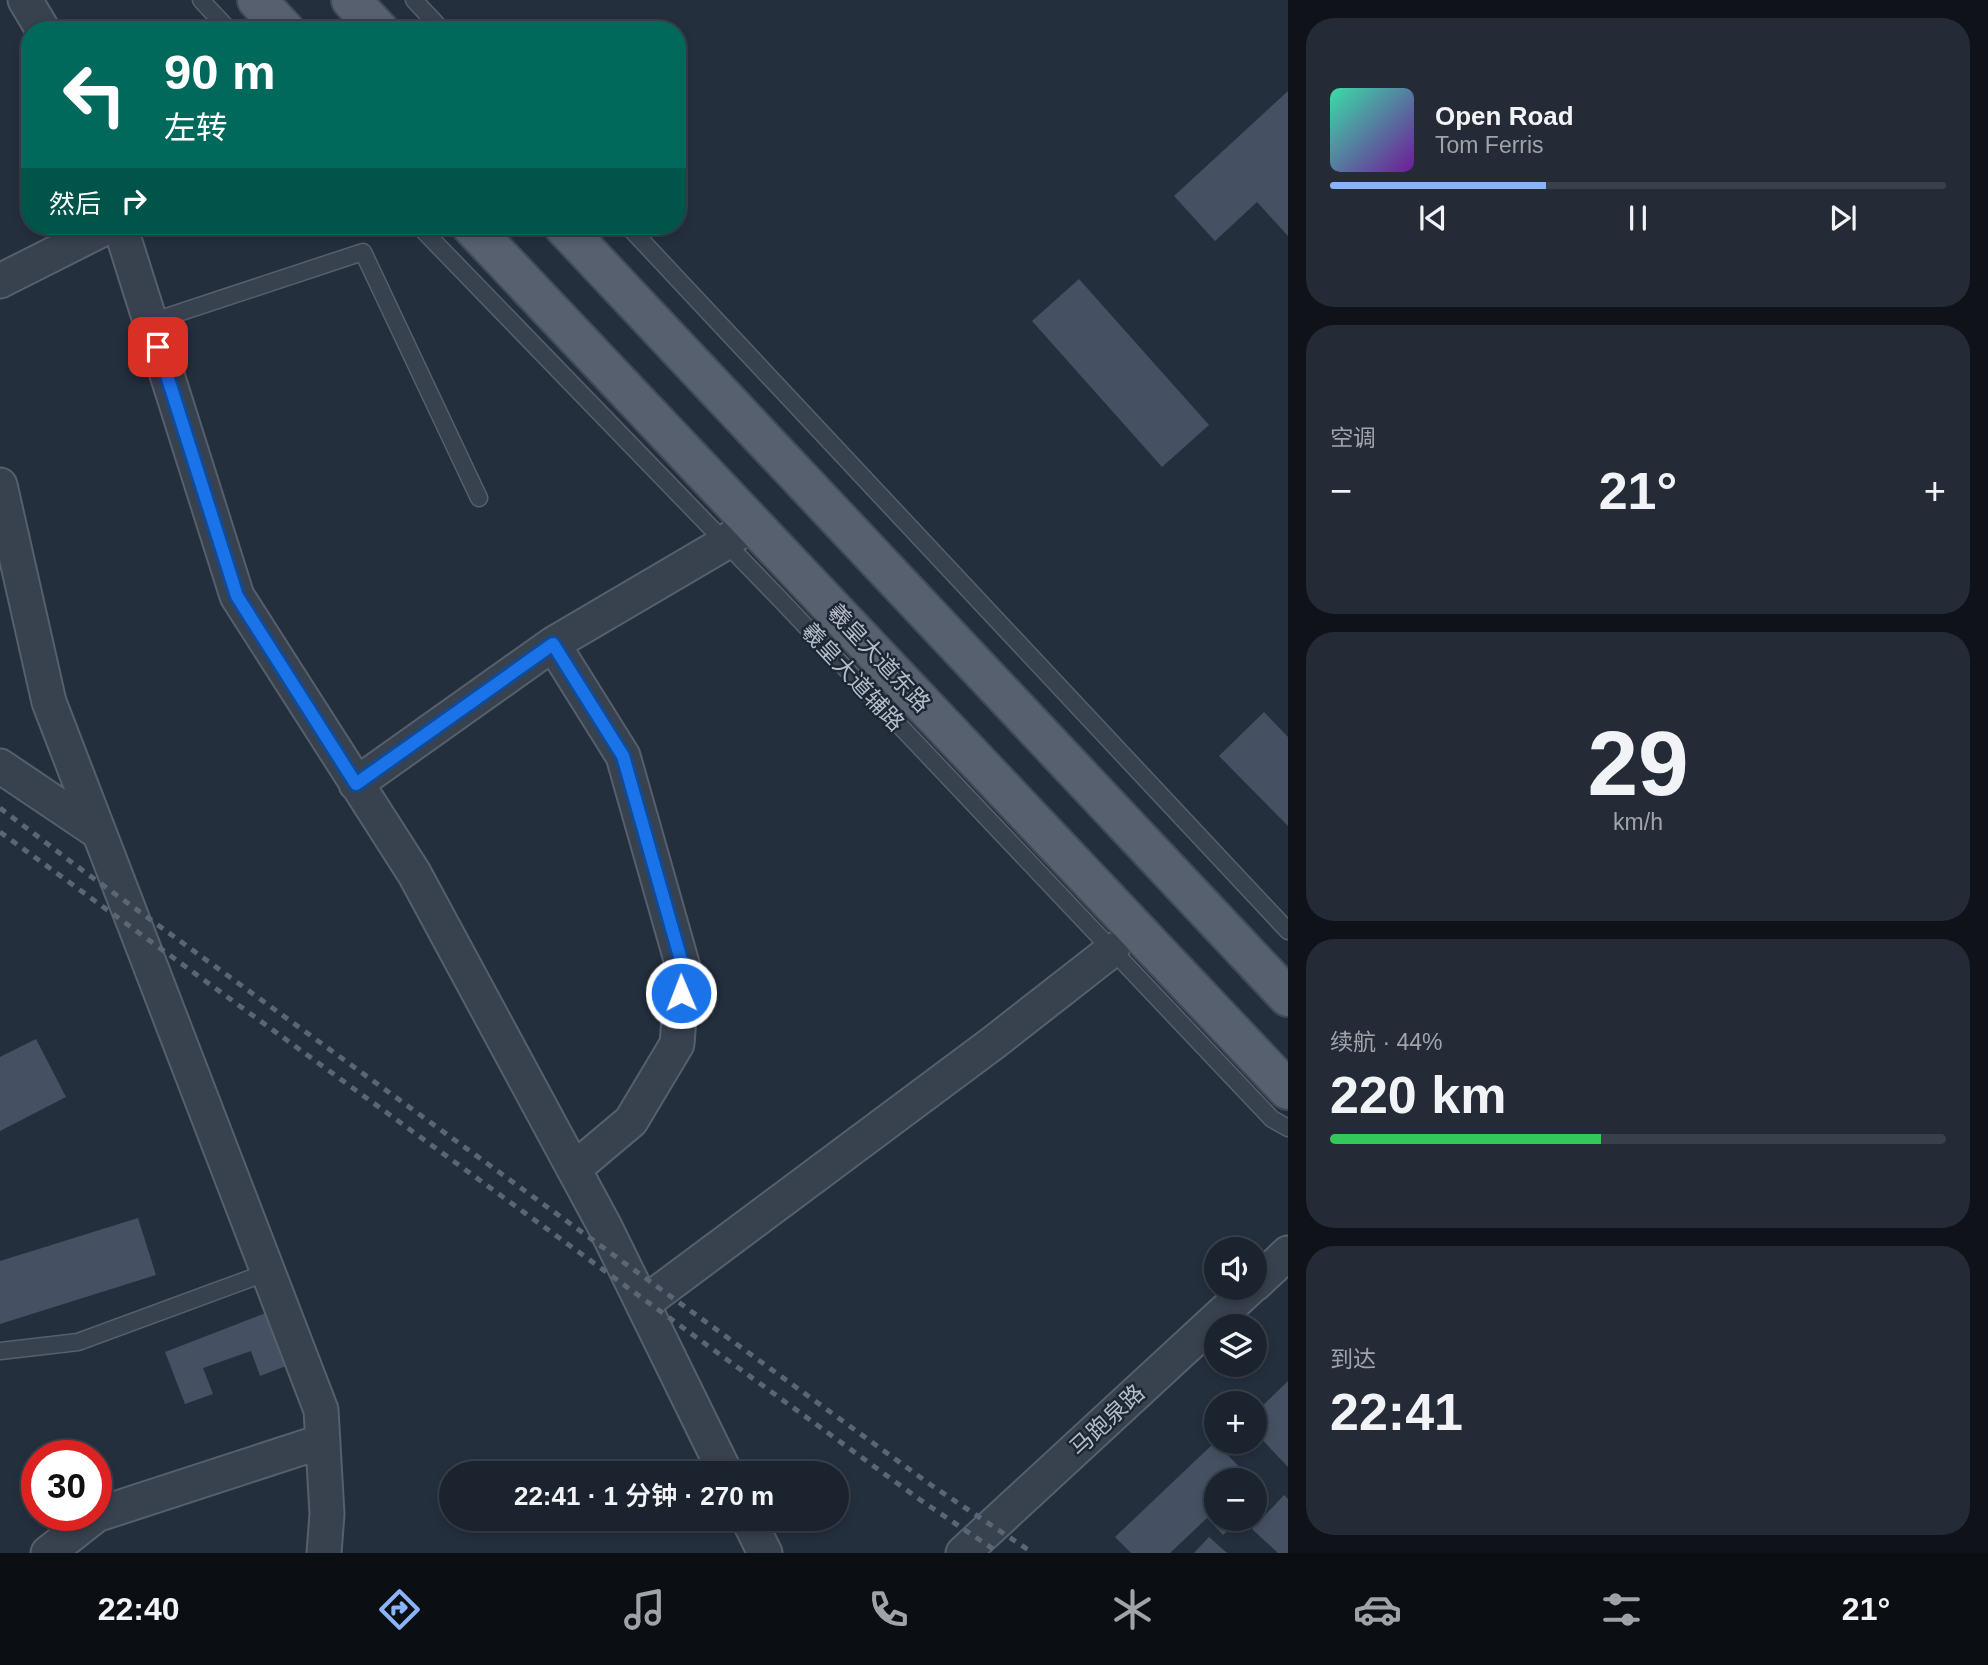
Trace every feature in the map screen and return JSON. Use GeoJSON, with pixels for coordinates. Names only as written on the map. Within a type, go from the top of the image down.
{"type":"FeatureCollection","features":[{"type":"Feature","properties":{"kind":"main road"},"geometry":{"type":"LineString","coordinates":[[257,0],[277,21]]}},
{"type":"Feature","properties":{"kind":"main road"},"geometry":{"type":"LineString","coordinates":[[351,0],[371,21]]}},
{"type":"Feature","properties":{"kind":"main road","name":"羲皇大道东路"},"geometry":{"type":"LineString","coordinates":[[479,235],[738,532],[1288,1090]]}},
{"type":"Feature","properties":{"kind":"main road"},"geometry":{"type":"LineString","coordinates":[[571,235],[1288,997]]}},
{"type":"Feature","properties":{"kind":"street"},"geometry":{"type":"LineString","coordinates":[[25,0],[38,21]]}},
{"type":"Feature","properties":{"kind":"street"},"geometry":{"type":"LineString","coordinates":[[0,281],[92,235]]}},
{"type":"Feature","properties":{"kind":"street"},"geometry":{"type":"LineString","coordinates":[[123,235],[237,596],[414,873],[574,1169],[720,1461]]}},
{"type":"Feature","properties":{"kind":"street"},"geometry":{"type":"LineString","coordinates":[[0,485],[48,702],[321,1410],[327,1514],[324,1553]]}},
{"type":"Feature","properties":{"kind":"street"},"geometry":{"type":"LineString","coordinates":[[356,784],[553,644],[738,532]]}},
{"type":"Feature","properties":{"kind":"street"},"geometry":{"type":"LineString","coordinates":[[553,644],[623,756],[683,967],[677,1044],[631,1121],[574,1169]]}},
{"type":"Feature","properties":{"kind":"street"},"geometry":{"type":"LineString","coordinates":[[0,766],[98,832]]}},
{"type":"Feature","properties":{"kind":"street"},"geometry":{"type":"LineString","coordinates":[[643,1304],[982,1051],[1112,950]]}},
{"type":"Feature","properties":{"kind":"street"},"geometry":{"type":"LineString","coordinates":[[1267,1273],[1288,1253]]}},
{"type":"Feature","properties":{"kind":"street","name":"马跑泉路"},"geometry":{"type":"LineString","coordinates":[[963,1553],[1237,1300]]}},
{"type":"Feature","properties":{"kind":"street"},"geometry":{"type":"LineString","coordinates":[[112,1510],[323,1441]]}},
{"type":"Feature","properties":{"kind":"street"},"geometry":{"type":"LineString","coordinates":[[48,1553],[76,1531]]}},
{"type":"Feature","properties":{"kind":"street"},"geometry":{"type":"LineString","coordinates":[[754,1531],[765,1553]]}},
{"type":"Feature","properties":{"kind":"lane"},"geometry":{"type":"LineString","coordinates":[[201,0],[221,21]]}},
{"type":"Feature","properties":{"kind":"lane"},"geometry":{"type":"LineString","coordinates":[[414,0],[434,21]]}},
{"type":"Feature","properties":{"kind":"lane","name":"羲皇大道辅路"},"geometry":{"type":"LineString","coordinates":[[428,235],[738,532],[1112,950],[1272,1119],[1288,1128]]}},
{"type":"Feature","properties":{"kind":"lane"},"geometry":{"type":"LineString","coordinates":[[636,235],[1288,931]]}},
{"type":"Feature","properties":{"kind":"lane"},"geometry":{"type":"LineString","coordinates":[[150,322],[363,252],[480,498]]}},
{"type":"Feature","properties":{"kind":"lane"},"geometry":{"type":"LineString","coordinates":[[0,1350],[78,1342],[268,1272]]}},
{"type":"Feature","properties":{"kind":"building"},"geometry":{"type":"Polygon","coordinates":[[[1288,91],[1288,236],[1257,202],[1215,241],[1174,196],[1288,91]]]}},
{"type":"Feature","properties":{"kind":"building"},"geometry":{"type":"Polygon","coordinates":[[[1079,279],[1209,425],[1162,467],[1032,321],[1079,279]]]}},
{"type":"Feature","properties":{"kind":"building"},"geometry":{"type":"Polygon","coordinates":[[[1264,712],[1288,737],[1288,826],[1219,756],[1264,712]]]}},
{"type":"Feature","properties":{"kind":"building"},"geometry":{"type":"Polygon","coordinates":[[[36,1039],[66,1097],[0,1131],[0,1057],[36,1039]]]}},
{"type":"Feature","properties":{"kind":"building"},"geometry":{"type":"Polygon","coordinates":[[[138,1218],[156,1275],[0,1324],[0,1261],[138,1218]]]}},
{"type":"Feature","properties":{"kind":"building"},"geometry":{"type":"Polygon","coordinates":[[[271,1311],[291,1364],[260,1376],[251,1351],[203,1368],[213,1394],[185,1404],[165,1352],[271,1311]]]}},
{"type":"Feature","properties":{"kind":"building"},"geometry":{"type":"Polygon","coordinates":[[[1288,1381],[1288,1467],[1267,1445],[1267,1401],[1288,1381]]]}},
{"type":"Feature","properties":{"kind":"building"},"geometry":{"type":"Polygon","coordinates":[[[1204,1452],[1227,1454],[1240,1468],[1204,1468],[1204,1521],[1170,1553],[1131,1553],[1115,1537],[1204,1452]]]}},
{"type":"Feature","properties":{"kind":"building"},"geometry":{"type":"Polygon","coordinates":[[[1284,1495],[1288,1499],[1288,1553],[1278,1553],[1254,1531],[1267,1531],[1267,1513],[1284,1495]]]}},
{"type":"Feature","properties":{"kind":"building"},"geometry":{"type":"Polygon","coordinates":[[[1209,1537],[1227,1553],[1194,1553],[1209,1537]]]}},
{"type":"Feature","properties":{"kind":"railway"},"geometry":{"type":"LineString","coordinates":[[0,808],[931,1485],[1033,1553]]}},
{"type":"Feature","properties":{"kind":"railway"},"geometry":{"type":"LineString","coordinates":[[0,832],[919,1499],[999,1553]]}},
{"type":"Feature","properties":{"kind":"route"},"geometry":{"type":"LineString","coordinates":[[158,347],[237,596],[356,784],[553,644],[623,756],[683,967],[681,993]]}}]}
